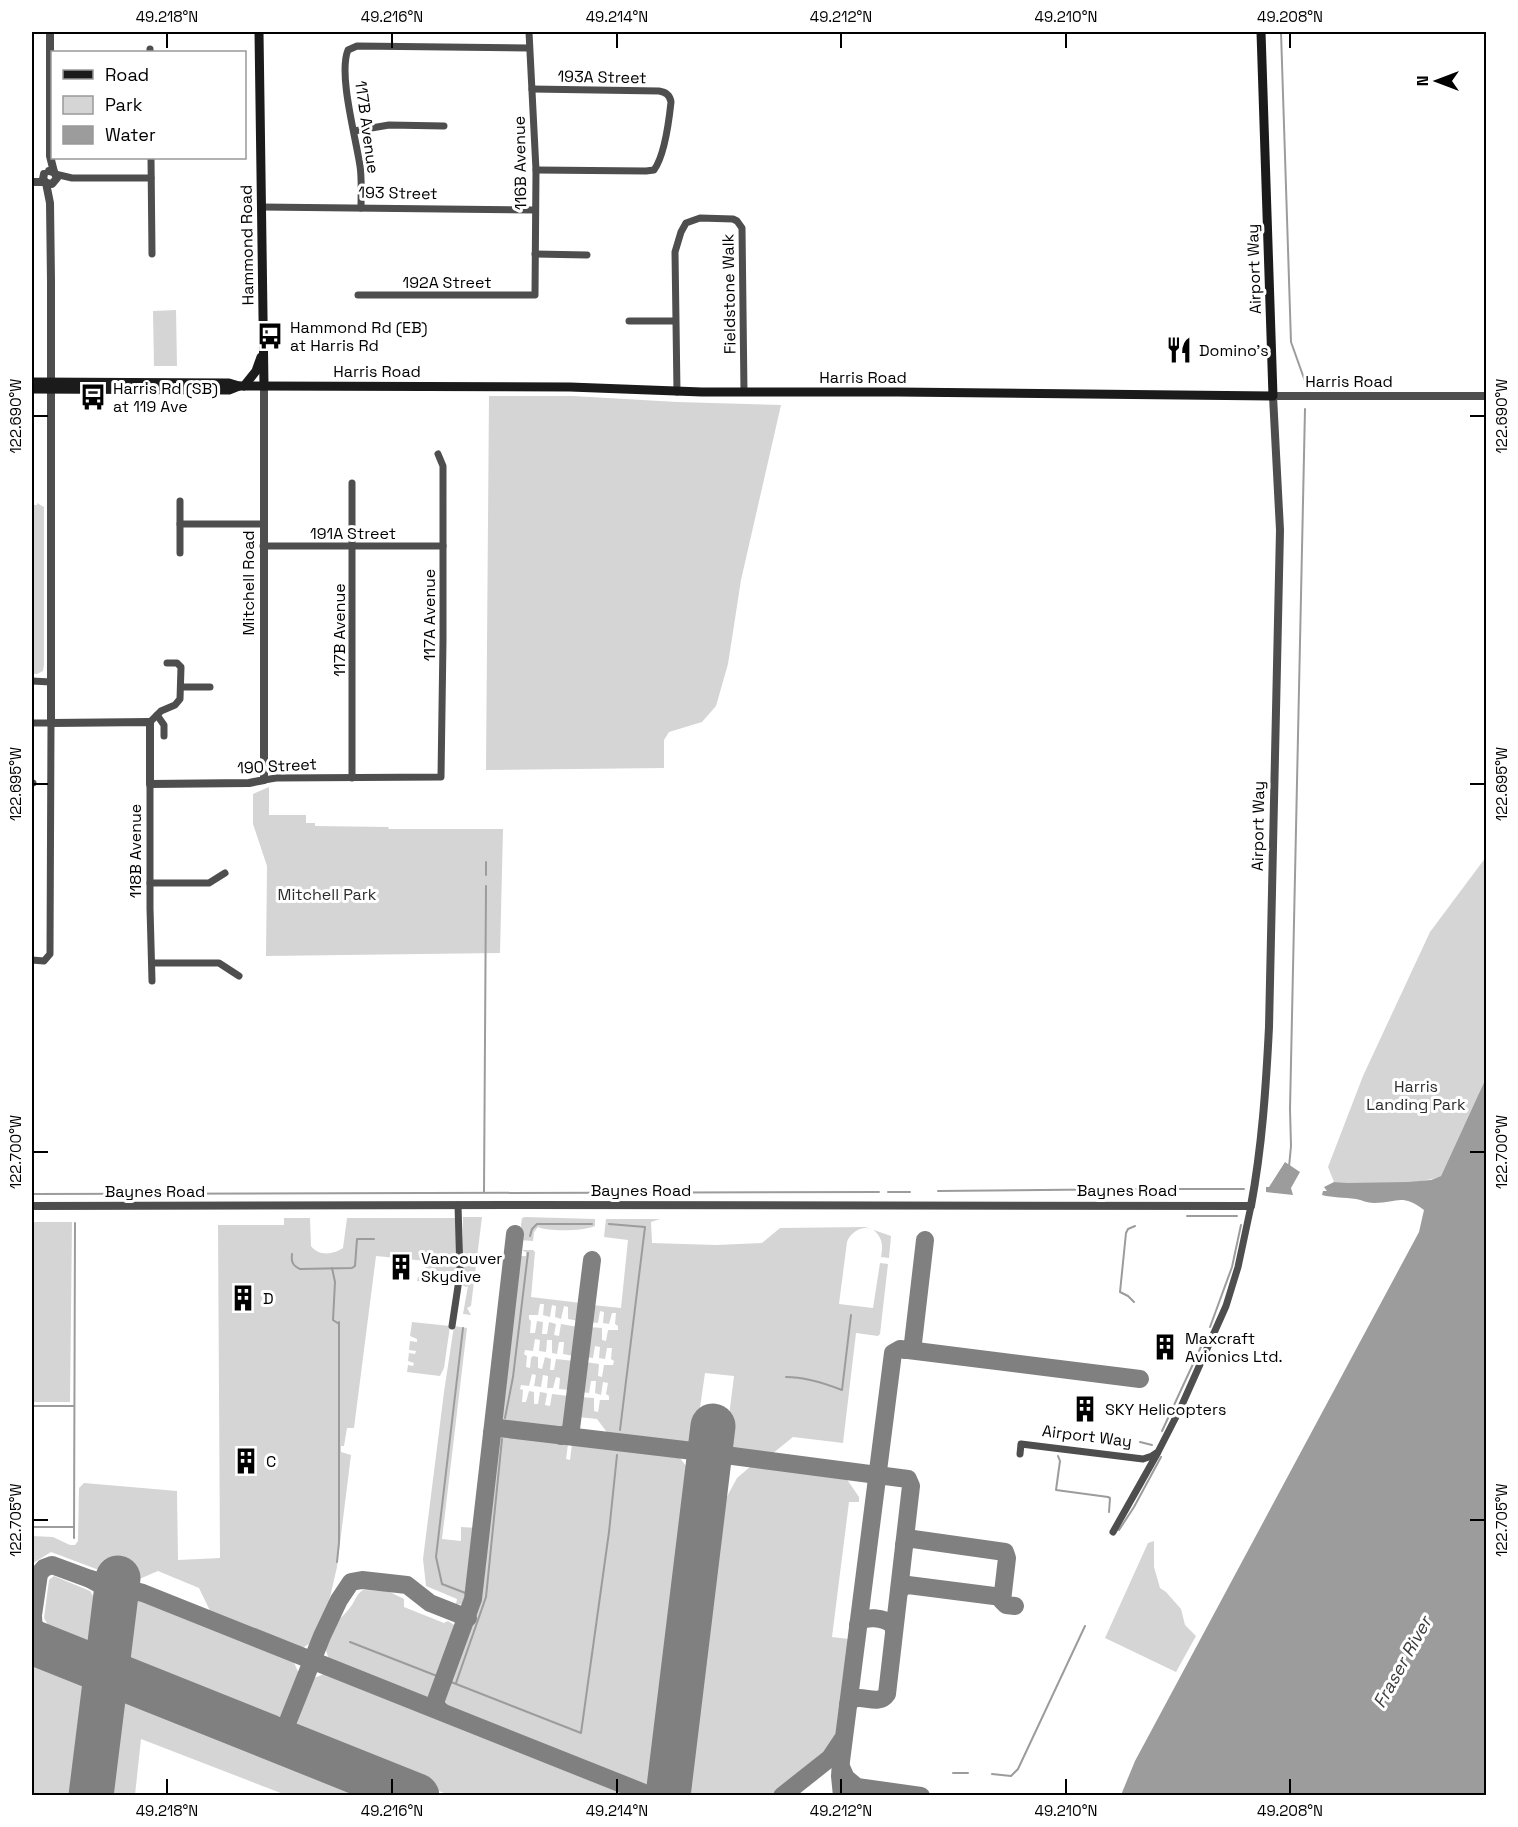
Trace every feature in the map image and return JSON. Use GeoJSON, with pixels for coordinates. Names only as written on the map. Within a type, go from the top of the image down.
{"type":"FeatureCollection","features":[{"type":"Feature","properties":{"kind":"main road","name":"Hammond Road"},"geometry":{"type":"LineString","coordinates":[[259,32],[264,386]]}},
{"type":"Feature","properties":{"kind":"main road","name":"Airport Way"},"geometry":{"type":"LineString","coordinates":[[1261,32],[1273,396]]}},
{"type":"Feature","properties":{"kind":"main road"},"geometry":{"type":"LineString","coordinates":[[242,386],[256,371],[263,350]]}},
{"type":"Feature","properties":{"kind":"main road","name":"Harris Road"},"geometry":{"type":"LineString","coordinates":[[32,382],[51,386]]}},
{"type":"Feature","properties":{"kind":"main road","name":"Harris Road"},"geometry":{"type":"LineString","coordinates":[[32,389],[51,386],[229,390],[242,386],[570,387],[676,392],[1273,396]]}},
{"type":"Feature","properties":{"kind":"street"},"geometry":{"type":"LineString","coordinates":[[32,960],[44,960],[50,954],[50,178],[46,165],[50,156],[50,32]]}},
{"type":"Feature","properties":{"kind":"street","name":"116B Avenue"},"geometry":{"type":"LineString","coordinates":[[529,32],[536,170],[536,295]]}},
{"type":"Feature","properties":{"kind":"street","name":"117B Avenue"},"geometry":{"type":"LineString","coordinates":[[362,208],[361,168],[346,79],[348,50],[357,46],[529,48]]}},
{"type":"Feature","properties":{"kind":"street","name":"193A Street"},"geometry":{"type":"LineString","coordinates":[[532,89],[659,91],[670,97],[667,132],[654,170],[536,170]]}},
{"type":"Feature","properties":{"kind":"street"},"geometry":{"type":"LineString","coordinates":[[354,131],[389,125],[444,126]]}},
{"type":"Feature","properties":{"kind":"street"},"geometry":{"type":"LineString","coordinates":[[151,159],[152,254]]}},
{"type":"Feature","properties":{"kind":"street"},"geometry":{"type":"LineString","coordinates":[[32,177],[151,177]]}},
{"type":"Feature","properties":{"kind":"street"},"geometry":{"type":"LineString","coordinates":[[32,182],[50,178]]}},
{"type":"Feature","properties":{"kind":"street","name":"193 Street"},"geometry":{"type":"LineString","coordinates":[[261,207],[535,210]]}},
{"type":"Feature","properties":{"kind":"street","name":"Fieldstone Walk"},"geometry":{"type":"LineString","coordinates":[[675,321],[675,257],[681,231],[686,223],[700,218],[733,219],[740,224],[743,233],[744,392]]}},
{"type":"Feature","properties":{"kind":"street"},"geometry":{"type":"LineString","coordinates":[[535,254],[587,255]]}},
{"type":"Feature","properties":{"kind":"street","name":"192A Street"},"geometry":{"type":"LineString","coordinates":[[358,295],[536,295]]}},
{"type":"Feature","properties":{"kind":"street"},"geometry":{"type":"LineString","coordinates":[[629,321],[675,321],[676,392]]}},
{"type":"Feature","properties":{"kind":"street","name":"Mitchell Road"},"geometry":{"type":"LineString","coordinates":[[264,386],[264,780]]}},
{"type":"Feature","properties":{"kind":"street","name":"Harris Road"},"geometry":{"type":"LineString","coordinates":[[1273,396],[1486,396]]}},
{"type":"Feature","properties":{"kind":"street","name":"Airport Way"},"geometry":{"type":"LineString","coordinates":[[1020,1454],[1021,1444],[1143,1459],[1152,1456],[1160,1448],[1203,1359],[1226,1306],[1236,1274],[1260,1153],[1269,1027],[1280,530],[1273,396]]}},
{"type":"Feature","properties":{"kind":"street","name":"117A Avenue"},"geometry":{"type":"LineString","coordinates":[[438,454],[443,466],[441,777]]}},
{"type":"Feature","properties":{"kind":"street","name":"117B Avenue"},"geometry":{"type":"LineString","coordinates":[[352,483],[352,778]]}},
{"type":"Feature","properties":{"kind":"street"},"geometry":{"type":"LineString","coordinates":[[180,501],[180,553]]}},
{"type":"Feature","properties":{"kind":"street"},"geometry":{"type":"LineString","coordinates":[[180,524],[263,524]]}},
{"type":"Feature","properties":{"kind":"street","name":"191A Street"},"geometry":{"type":"LineString","coordinates":[[263,546],[443,546]]}},
{"type":"Feature","properties":{"kind":"street"},"geometry":{"type":"LineString","coordinates":[[32,723],[150,722],[161,711],[175,705],[180,699],[181,667],[177,663],[167,663]]}},
{"type":"Feature","properties":{"kind":"street"},"geometry":{"type":"LineString","coordinates":[[32,681],[51,681]]}},
{"type":"Feature","properties":{"kind":"street"},"geometry":{"type":"LineString","coordinates":[[181,687],[210,687]]}},
{"type":"Feature","properties":{"kind":"street"},"geometry":{"type":"LineString","coordinates":[[157,715],[164,725],[164,736]]}},
{"type":"Feature","properties":{"kind":"street","name":"118B Avenue"},"geometry":{"type":"LineString","coordinates":[[150,722],[152,981]]}},
{"type":"Feature","properties":{"kind":"street","name":"190 Street"},"geometry":{"type":"LineString","coordinates":[[150,784],[249,783],[276,778],[441,777]]}},
{"type":"Feature","properties":{"kind":"street"},"geometry":{"type":"LineString","coordinates":[[150,883],[209,883],[225,873]]}},
{"type":"Feature","properties":{"kind":"street"},"geometry":{"type":"LineString","coordinates":[[152,963],[219,963],[239,976]]}},
{"type":"Feature","properties":{"kind":"street"},"geometry":{"type":"LineString","coordinates":[[452,1326],[459,1279],[458,1205]]}},
{"type":"Feature","properties":{"kind":"street","name":"Baynes Road"},"geometry":{"type":"LineString","coordinates":[[32,1206],[1251,1206]]}},
{"type":"Feature","properties":{"kind":"street"},"geometry":{"type":"LineString","coordinates":[[1113,1532],[1160,1448]]}},
{"type":"Feature","properties":{"kind":"green space"},"geometry":{"type":"Polygon","coordinates":[[[176,310],[177,366],[154,366],[153,311],[176,310]]]}},
{"type":"Feature","properties":{"kind":"green space"},"geometry":{"type":"Polygon","coordinates":[[[489,396],[573,396],[781,405],[741,580],[728,664],[716,706],[702,722],[669,732],[664,740],[664,768],[486,770],[489,396]]]}},
{"type":"Feature","properties":{"kind":"green space"},"geometry":{"type":"Polygon","coordinates":[[[32,502],[33,505],[37,503],[44,507],[44,665],[43,671],[37,674],[32,674],[32,502]]]}},
{"type":"Feature","properties":{"kind":"green space","name":"Mitchell Park"},"geometry":{"type":"Polygon","coordinates":[[[269,787],[269,815],[306,815],[306,823],[315,823],[315,826],[388,827],[389,829],[503,829],[500,953],[266,956],[267,866],[253,824],[253,794],[269,787]]]}},
{"type":"Feature","properties":{"kind":"green space","name":"Harris Landing Park"},"geometry":{"type":"Polygon","coordinates":[[[1486,857],[1486,1078],[1441,1176],[1404,1183],[1334,1182],[1328,1167],[1363,1076],[1430,932],[1486,857]]]}},
{"type":"Feature","properties":{"kind":"green space"},"geometry":{"type":"Polygon","coordinates":[[[463,1217],[482,1217],[471,1306],[467,1308],[471,1315],[463,1314],[468,1286],[462,1285],[463,1217]]]}},
{"type":"Feature","properties":{"kind":"green space"},"geometry":{"type":"Polygon","coordinates":[[[284,1218],[310,1218],[311,1246],[318,1252],[326,1253],[343,1248],[347,1218],[456,1218],[457,1224],[456,1271],[450,1271],[448,1280],[436,1279],[435,1283],[417,1281],[418,1277],[425,1277],[426,1261],[376,1256],[354,1428],[347,1428],[344,1446],[341,1446],[341,1452],[351,1455],[337,1567],[328,1606],[318,1634],[309,1644],[299,1650],[212,1615],[199,1588],[158,1571],[130,1583],[130,1576],[107,1573],[51,1552],[32,1564],[32,1536],[53,1537],[70,1545],[75,1545],[78,1541],[79,1488],[84,1483],[177,1491],[178,1560],[220,1558],[218,1225],[284,1225],[284,1218]]]}},
{"type":"Feature","properties":{"kind":"green space"},"geometry":{"type":"Polygon","coordinates":[[[522,1218],[595,1219],[595,1226],[566,1230],[538,1227],[534,1232],[533,1241],[519,1240],[522,1218]]]}},
{"type":"Feature","properties":{"kind":"green space"},"geometry":{"type":"Polygon","coordinates":[[[606,1219],[660,1219],[651,1222],[652,1243],[716,1245],[762,1243],[780,1228],[865,1227],[869,1228],[862,1228],[853,1233],[847,1242],[839,1304],[873,1308],[880,1263],[888,1264],[880,1334],[878,1336],[856,1333],[843,1443],[793,1437],[772,1454],[725,1448],[734,1376],[705,1373],[695,1443],[680,1444],[609,1435],[597,1419],[578,1417],[580,1397],[594,1398],[594,1411],[598,1412],[600,1400],[609,1400],[606,1394],[608,1383],[603,1382],[601,1395],[595,1393],[596,1381],[591,1381],[589,1393],[581,1392],[585,1362],[599,1364],[598,1376],[602,1377],[604,1365],[613,1365],[614,1361],[611,1359],[612,1348],[607,1348],[605,1359],[599,1358],[600,1347],[595,1346],[593,1358],[585,1357],[589,1327],[602,1328],[602,1340],[606,1341],[608,1330],[618,1330],[615,1324],[616,1313],[612,1313],[609,1324],[603,1323],[604,1312],[600,1311],[598,1323],[590,1322],[592,1305],[621,1308],[628,1240],[604,1237],[606,1219]]]}},
{"type":"Feature","properties":{"kind":"green space"},"geometry":{"type":"Polygon","coordinates":[[[32,1222],[72,1222],[70,1402],[32,1402],[32,1222]]]}},
{"type":"Feature","properties":{"kind":"green space"},"geometry":{"type":"Polygon","coordinates":[[[873,1230],[891,1236],[889,1258],[881,1257],[881,1240],[873,1230]]]}},
{"type":"Feature","properties":{"kind":"green space"},"geometry":{"type":"Polygon","coordinates":[[[523,1250],[535,1252],[531,1297],[581,1303],[579,1321],[568,1319],[568,1307],[564,1306],[561,1319],[555,1317],[556,1306],[552,1305],[550,1317],[543,1315],[544,1304],[540,1304],[538,1315],[529,1315],[530,1333],[535,1333],[537,1321],[543,1322],[542,1334],[547,1334],[549,1322],[556,1324],[554,1335],[559,1336],[561,1324],[578,1327],[574,1356],[563,1354],[564,1342],[559,1342],[557,1354],[552,1353],[552,1340],[547,1340],[546,1352],[539,1351],[540,1340],[535,1339],[533,1351],[525,1350],[524,1354],[527,1356],[526,1367],[530,1368],[533,1356],[538,1357],[538,1368],[542,1369],[545,1357],[551,1359],[550,1370],[554,1370],[556,1359],[574,1361],[570,1390],[559,1389],[560,1378],[556,1377],[553,1388],[547,1388],[548,1376],[543,1375],[541,1387],[534,1386],[536,1375],[532,1374],[529,1386],[521,1385],[520,1389],[523,1390],[522,1402],[526,1402],[529,1391],[534,1392],[534,1404],[538,1404],[540,1392],[547,1394],[545,1405],[550,1406],[552,1394],[569,1396],[564,1429],[506,1422],[501,1419],[521,1256],[526,1256],[523,1250]]]}},
{"type":"Feature","properties":{"kind":"green space"},"geometry":{"type":"Polygon","coordinates":[[[412,1322],[450,1326],[444,1368],[440,1376],[407,1372],[408,1365],[413,1366],[414,1363],[408,1361],[409,1353],[415,1354],[416,1351],[409,1350],[410,1341],[417,1342],[417,1339],[410,1336],[412,1322]]]}},
{"type":"Feature","properties":{"kind":"green space"},"geometry":{"type":"Polygon","coordinates":[[[454,1326],[467,1328],[442,1539],[461,1541],[461,1527],[477,1528],[468,1605],[456,1604],[457,1599],[426,1586],[423,1559],[454,1326]]]}},
{"type":"Feature","properties":{"kind":"green space"},"geometry":{"type":"Polygon","coordinates":[[[499,1437],[568,1444],[566,1459],[570,1460],[572,1444],[680,1458],[692,1474],[654,1781],[642,1786],[442,1707],[442,1695],[476,1607],[485,1521],[489,1521],[499,1437]]]}},
{"type":"Feature","properties":{"kind":"green space"},"geometry":{"type":"Polygon","coordinates":[[[751,1466],[846,1478],[859,1497],[859,1502],[849,1502],[832,1637],[849,1639],[838,1730],[824,1753],[770,1795],[683,1795],[717,1515],[737,1478],[751,1466]]]}},
{"type":"Feature","properties":{"kind":"green space"},"geometry":{"type":"Polygon","coordinates":[[[1154,1541],[1154,1567],[1160,1588],[1181,1609],[1185,1625],[1196,1636],[1176,1672],[1105,1638],[1148,1543],[1154,1541]]]}},
{"type":"Feature","properties":{"kind":"green space"},"geometry":{"type":"Polygon","coordinates":[[[54,1576],[90,1591],[103,1612],[97,1656],[56,1639],[44,1618],[49,1580],[54,1576]]]}},
{"type":"Feature","properties":{"kind":"green space"},"geometry":{"type":"Polygon","coordinates":[[[363,1590],[388,1591],[404,1599],[404,1607],[444,1623],[448,1621],[459,1628],[436,1690],[428,1700],[330,1661],[325,1643],[327,1636],[363,1590]]]}},
{"type":"Feature","properties":{"kind":"green space"},"geometry":{"type":"Polygon","coordinates":[[[142,1597],[291,1656],[300,1676],[285,1714],[265,1722],[119,1664],[127,1606],[142,1597]]]}},
{"type":"Feature","properties":{"kind":"green space"},"geometry":{"type":"Polygon","coordinates":[[[40,1658],[95,1679],[80,1795],[32,1795],[32,1663],[40,1658]]]}},
{"type":"Feature","properties":{"kind":"green space"},"geometry":{"type":"Polygon","coordinates":[[[329,1672],[638,1795],[449,1795],[303,1737],[294,1717],[309,1680],[329,1672]]]}},
{"type":"Feature","properties":{"kind":"green space"},"geometry":{"type":"Polygon","coordinates":[[[116,1688],[386,1795],[286,1795],[141,1739],[135,1795],[103,1795],[116,1688]]]}},
{"type":"Feature","properties":{"kind":"water","name":"Fraser River"},"geometry":{"type":"Polygon","coordinates":[[[1486,1078],[1486,1795],[1121,1795],[1135,1761],[1419,1232],[1424,1210],[1410,1202],[1399,1200],[1371,1203],[1326,1196],[1322,1195],[1323,1191],[1327,1191],[1324,1187],[1334,1182],[1408,1182],[1431,1180],[1441,1176],[1486,1078]]]}},
{"type":"Feature","properties":{"kind":"water"},"geometry":{"type":"Polygon","coordinates":[[[1285,1162],[1300,1172],[1291,1188],[1293,1195],[1266,1192],[1266,1187],[1269,1187],[1285,1162]]]}},
{"type":"Feature","properties":{"kind":"waterway"},"geometry":{"type":"LineString","coordinates":[[1281,32],[1291,342],[1306,384]]}},
{"type":"Feature","properties":{"kind":"waterway"},"geometry":{"type":"LineString","coordinates":[[1289,1167],[1305,409]]}},
{"type":"Feature","properties":{"kind":"waterway"},"geometry":{"type":"LineString","coordinates":[[486,862],[486,875]]}},
{"type":"Feature","properties":{"kind":"waterway"},"geometry":{"type":"LineString","coordinates":[[484,1192],[486,886]]}},
{"type":"Feature","properties":{"kind":"waterway"},"geometry":{"type":"LineString","coordinates":[[938,1191],[1144,1189]]}},
{"type":"Feature","properties":{"kind":"waterway"},"geometry":{"type":"LineString","coordinates":[[1172,1189],[1244,1189]]}},
{"type":"Feature","properties":{"kind":"waterway"},"geometry":{"type":"LineString","coordinates":[[32,1194],[879,1192]]}},
{"type":"Feature","properties":{"kind":"waterway"},"geometry":{"type":"LineString","coordinates":[[888,1192],[910,1192]]}},
{"type":"Feature","properties":{"kind":"waterway"},"geometry":{"type":"LineString","coordinates":[[1187,1216],[1237,1216]]}},
{"type":"Feature","properties":{"kind":"waterway"},"geometry":{"type":"LineString","coordinates":[[74,1538],[75,1223]]}},
{"type":"Feature","properties":{"kind":"waterway"},"geometry":{"type":"LineString","coordinates":[[530,1236],[537,1224],[592,1224]]}},
{"type":"Feature","properties":{"kind":"waterway"},"geometry":{"type":"LineString","coordinates":[[609,1224],[645,1227],[620,1430]]}},
{"type":"Feature","properties":{"kind":"waterway"},"geometry":{"type":"LineString","coordinates":[[1210,1327],[1232,1267],[1241,1225]]}},
{"type":"Feature","properties":{"kind":"waterway"},"geometry":{"type":"LineString","coordinates":[[1134,1302],[1120,1292],[1126,1233],[1128,1229],[1135,1226]]}},
{"type":"Feature","properties":{"kind":"waterway"},"geometry":{"type":"LineString","coordinates":[[292,1254],[293,1263],[300,1269],[352,1268],[355,1266],[357,1239],[374,1239]]}},
{"type":"Feature","properties":{"kind":"waterway"},"geometry":{"type":"LineString","coordinates":[[505,1418],[513,1377],[528,1253]]}},
{"type":"Feature","properties":{"kind":"waterway"},"geometry":{"type":"LineString","coordinates":[[332,1268],[335,1282],[333,1320],[339,1324]]}},
{"type":"Feature","properties":{"kind":"waterway"},"geometry":{"type":"LineString","coordinates":[[786,1377],[814,1381],[842,1390],[851,1315]]}},
{"type":"Feature","properties":{"kind":"waterway"},"geometry":{"type":"LineString","coordinates":[[337,1562],[339,1542],[339,1322]]}},
{"type":"Feature","properties":{"kind":"waterway"},"geometry":{"type":"LineString","coordinates":[[463,1328],[436,1557],[442,1584],[468,1594]]}},
{"type":"Feature","properties":{"kind":"waterway"},"geometry":{"type":"LineString","coordinates":[[1162,1431],[1206,1336]]}},
{"type":"Feature","properties":{"kind":"waterway"},"geometry":{"type":"LineString","coordinates":[[32,1406],[74,1406]]}},
{"type":"Feature","properties":{"kind":"waterway"},"geometry":{"type":"LineString","coordinates":[[456,1683],[486,1597],[502,1439]]}},
{"type":"Feature","properties":{"kind":"waterway"},"geometry":{"type":"LineString","coordinates":[[1140,1442],[1152,1445]]}},
{"type":"Feature","properties":{"kind":"waterway"},"geometry":{"type":"LineString","coordinates":[[451,1682],[581,1733],[609,1532],[617,1455]]}},
{"type":"Feature","properties":{"kind":"waterway"},"geometry":{"type":"LineString","coordinates":[[1058,1456],[1060,1461],[1056,1490],[1108,1497],[1110,1498],[1109,1512]]}},
{"type":"Feature","properties":{"kind":"waterway"},"geometry":{"type":"LineString","coordinates":[[1119,1530],[1161,1457]]}},
{"type":"Feature","properties":{"kind":"waterway"},"geometry":{"type":"LineString","coordinates":[[32,1527],[73,1527]]}},
{"type":"Feature","properties":{"kind":"waterway"},"geometry":{"type":"LineString","coordinates":[[992,1774],[1011,1776],[1018,1769],[1085,1626]]}},
{"type":"Feature","properties":{"kind":"waterway"},"geometry":{"type":"LineString","coordinates":[[350,1642],[437,1676]]}},
{"type":"Feature","properties":{"kind":"waterway"},"geometry":{"type":"LineString","coordinates":[[953,1773],[968,1773]]}},
{"type":"Feature","properties":{"kind":"taxiway"},"geometry":{"type":"LineString","coordinates":[[441,1711],[436,1706],[436,1700],[473,1599],[515,1234]]}},
{"type":"Feature","properties":{"kind":"taxiway"},"geometry":{"type":"LineString","coordinates":[[905,1350],[913,1343],[925,1240]]}},
{"type":"Feature","properties":{"kind":"taxiway"},"geometry":{"type":"LineString","coordinates":[[561,1436],[571,1429],[592,1260]]}},
{"type":"Feature","properties":{"kind":"taxiway"},"geometry":{"type":"LineString","coordinates":[[842,1796],[841,1761],[893,1353],[900,1349],[1140,1379]]}},
{"type":"Feature","properties":{"kind":"taxiway"},"geometry":{"type":"LineString","coordinates":[[492,1433],[499,1428],[908,1479],[911,1486],[887,1694],[878,1700],[856,1698],[848,1705]]}},
{"type":"Feature","properties":{"kind":"taxiway"},"geometry":{"type":"LineString","coordinates":[[904,1545],[908,1540],[913,1539],[1005,1552],[1007,1558],[1002,1601],[1006,1605],[1015,1606]]}},
{"type":"Feature","properties":{"kind":"taxiway"},"geometry":{"type":"LineString","coordinates":[[32,1622],[39,1574],[44,1568],[52,1565],[101,1585],[110,1598],[113,1616]]}},
{"type":"Feature","properties":{"kind":"taxiway"},"geometry":{"type":"LineString","coordinates":[[90,1579],[143,1593],[652,1796]]}},
{"type":"Feature","properties":{"kind":"taxiway"},"geometry":{"type":"LineString","coordinates":[[280,1741],[322,1636],[339,1600],[351,1582],[362,1580],[407,1585],[430,1603],[468,1618]]}},
{"type":"Feature","properties":{"kind":"taxiway"},"geometry":{"type":"LineString","coordinates":[[899,1592],[901,1588],[908,1585],[994,1596]]}},
{"type":"Feature","properties":{"kind":"taxiway"},"geometry":{"type":"LineString","coordinates":[[33,1615],[38,1636],[52,1650]]}},
{"type":"Feature","properties":{"kind":"taxiway"},"geometry":{"type":"LineString","coordinates":[[858,1625],[864,1619],[880,1619],[893,1625],[894,1631]]}},
{"type":"Feature","properties":{"kind":"taxiway"},"geometry":{"type":"LineString","coordinates":[[782,1796],[830,1758],[842,1740]]}},
{"type":"Feature","properties":{"kind":"taxiway"},"geometry":{"type":"LineString","coordinates":[[841,1767],[846,1778],[857,1787],[921,1796]]}},
{"type":"Feature","properties":{"kind":"runway"},"geometry":{"type":"LineString","coordinates":[[668,1796],[713,1426]]}},
{"type":"Feature","properties":{"kind":"runway"},"geometry":{"type":"LineString","coordinates":[[91,1796],[118,1578]]}},
{"type":"Feature","properties":{"kind":"runway"},"geometry":{"type":"LineString","coordinates":[[32,1642],[417,1796]]}},
{"type":"Feature","properties":{"kind":"place","name":"Hammond Rd (EB) at Harris Rd"},"geometry":{"type":"Point","coordinates":[270,336]}},
{"type":"Feature","properties":{"kind":"place","name":"Domino's"},"geometry":{"type":"Point","coordinates":[1179,350]}},
{"type":"Feature","properties":{"kind":"place","name":"Harris Rd (SB) at 119 Ave"},"geometry":{"type":"Point","coordinates":[93,397]}},
{"type":"Feature","properties":{"kind":"place","name":"Vancouver Skydive"},"geometry":{"type":"Point","coordinates":[401,1267]}},
{"type":"Feature","properties":{"kind":"place","name":"D"},"geometry":{"type":"Point","coordinates":[243,1298]}},
{"type":"Feature","properties":{"kind":"place","name":"Maxcraft Avionics Ltd."},"geometry":{"type":"Point","coordinates":[1165,1347]}},
{"type":"Feature","properties":{"kind":"place","name":"SKY Helicopters"},"geometry":{"type":"Point","coordinates":[1085,1409]}},
{"type":"Feature","properties":{"kind":"place","name":"C"},"geometry":{"type":"Point","coordinates":[246,1461]}}]}
